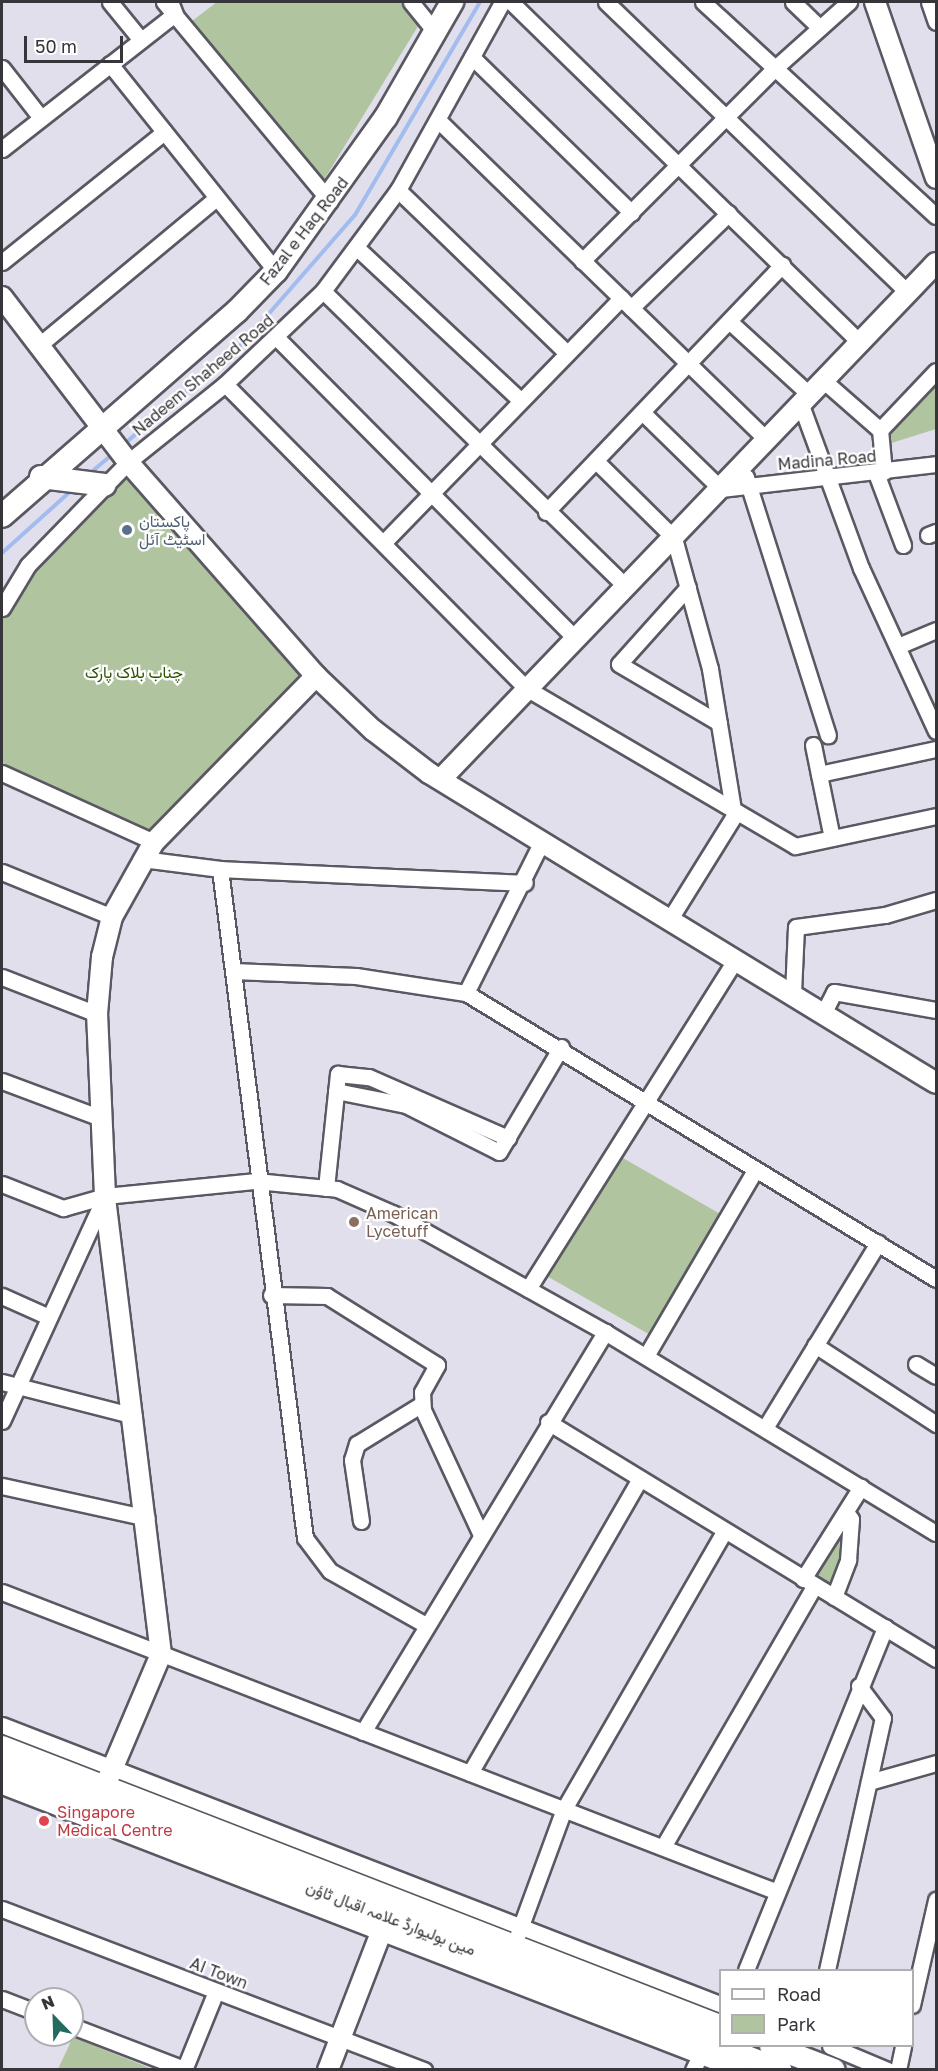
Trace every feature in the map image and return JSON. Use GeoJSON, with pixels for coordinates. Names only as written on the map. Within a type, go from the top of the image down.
{"type":"FeatureCollection","features":[{"type":"Feature","properties":{"kind":"main road","name":"Fazal e Haq Road"},"geometry":{"type":"LineString","coordinates":[[2,516],[41,477],[102,430],[237,311],[276,271],[330,201],[452,2]]}},
{"type":"Feature","properties":{"kind":"main road"},"geometry":{"type":"LineString","coordinates":[[41,477],[103,485]]}},
{"type":"Feature","properties":{"kind":"main road","name":"مین بولیوارڈ علامہ اقبال ٹاؤن"},"geometry":{"type":"LineString","coordinates":[[2,1747],[109,1778],[387,1915],[518,1936],[709,2041]]}},
{"type":"Feature","properties":{"kind":"main road","name":"مین بولیوارڈ علامہ اقبال ٹاؤن"},"geometry":{"type":"LineString","coordinates":[[2,1768],[709,2041]]}},
{"type":"Feature","properties":{"kind":"main road","name":"مین بولیوارڈ علامہ اقبال ٹاؤن"},"geometry":{"type":"LineString","coordinates":[[724,2047],[780,2070]]}},
{"type":"Feature","properties":{"kind":"main road"},"geometry":{"type":"LineString","coordinates":[[774,2047],[834,2070]]}},
{"type":"Feature","properties":{"kind":"street"},"geometry":{"type":"LineString","coordinates":[[110,2],[141,40]]}},
{"type":"Feature","properties":{"kind":"street"},"geometry":{"type":"LineString","coordinates":[[164,2],[173,8],[330,201]]}},
{"type":"Feature","properties":{"kind":"street"},"geometry":{"type":"LineString","coordinates":[[411,2],[435,32]]}},
{"type":"Feature","properties":{"kind":"street","name":"Nadeem Shaheed Road"},"geometry":{"type":"LineString","coordinates":[[2,608],[28,565],[126,459],[225,384],[277,338],[323,291],[398,190],[439,122],[502,2]]}},
{"type":"Feature","properties":{"kind":"street"},"geometry":{"type":"LineString","coordinates":[[511,2],[861,343]]}},
{"type":"Feature","properties":{"kind":"street"},"geometry":{"type":"LineString","coordinates":[[606,2],[908,293]]}},
{"type":"Feature","properties":{"kind":"street"},"geometry":{"type":"LineString","coordinates":[[703,2],[936,216]]}},
{"type":"Feature","properties":{"kind":"street"},"geometry":{"type":"LineString","coordinates":[[793,2],[820,28]]}},
{"type":"Feature","properties":{"kind":"street"},"geometry":{"type":"LineString","coordinates":[[582,261],[774,69],[849,2]]}},
{"type":"Feature","properties":{"kind":"street"},"geometry":{"type":"LineString","coordinates":[[875,2],[936,178]]}},
{"type":"Feature","properties":{"kind":"street"},"geometry":{"type":"LineString","coordinates":[[929,2],[936,22]]}},
{"type":"Feature","properties":{"kind":"street"},"geometry":{"type":"LineString","coordinates":[[2,149],[141,40],[173,8]]}},
{"type":"Feature","properties":{"kind":"street"},"geometry":{"type":"LineString","coordinates":[[472,57],[632,213]]}},
{"type":"Feature","properties":{"kind":"street"},"geometry":{"type":"LineString","coordinates":[[110,64],[276,271]]}},
{"type":"Feature","properties":{"kind":"street"},"geometry":{"type":"LineString","coordinates":[[2,69],[41,118]]}},
{"type":"Feature","properties":{"kind":"street"},"geometry":{"type":"LineString","coordinates":[[439,122],[767,440]]}},
{"type":"Feature","properties":{"kind":"street"},"geometry":{"type":"LineString","coordinates":[[2,262],[164,132]]}},
{"type":"Feature","properties":{"kind":"street"},"geometry":{"type":"LineString","coordinates":[[398,190],[567,353]]}},
{"type":"Feature","properties":{"kind":"street"},"geometry":{"type":"LineString","coordinates":[[38,346],[216,198]]}},
{"type":"Feature","properties":{"kind":"street"},"geometry":{"type":"LineString","coordinates":[[385,541],[567,353],[729,213]]}},
{"type":"Feature","properties":{"kind":"street"},"geometry":{"type":"LineString","coordinates":[[357,248],[521,401]]}},
{"type":"Feature","properties":{"kind":"street"},"geometry":{"type":"LineString","coordinates":[[441,779],[574,637],[674,538],[936,263]]}},
{"type":"Feature","properties":{"kind":"street"},"geometry":{"type":"LineString","coordinates":[[546,512],[782,265]]}},
{"type":"Feature","properties":{"kind":"street"},"geometry":{"type":"LineString","coordinates":[[323,291],[480,442],[546,512],[626,586]]}},
{"type":"Feature","properties":{"kind":"street"},"geometry":{"type":"LineString","coordinates":[[2,297],[126,459],[316,676],[373,730],[441,779],[824,1012],[936,1083]]}},
{"type":"Feature","properties":{"kind":"street"},"geometry":{"type":"LineString","coordinates":[[729,321],[812,394],[880,430]]}},
{"type":"Feature","properties":{"kind":"street"},"geometry":{"type":"LineString","coordinates":[[277,338],[432,490],[574,637]]}},
{"type":"Feature","properties":{"kind":"street"},"geometry":{"type":"LineString","coordinates":[[903,545],[880,473],[880,430],[936,371]]}},
{"type":"Feature","properties":{"kind":"street"},"geometry":{"type":"LineString","coordinates":[[225,384],[385,541],[526,688],[795,846],[936,816]]}},
{"type":"Feature","properties":{"kind":"street"},"geometry":{"type":"LineString","coordinates":[[812,394],[829,476],[861,568],[898,646],[931,703],[936,731]]}},
{"type":"Feature","properties":{"kind":"street"},"geometry":{"type":"LineString","coordinates":[[642,412],[721,489]]}},
{"type":"Feature","properties":{"kind":"street"},"geometry":{"type":"LineString","coordinates":[[596,461],[674,538],[688,587],[719,723],[734,816],[670,920]]}},
{"type":"Feature","properties":{"kind":"street","name":"Madina Road"},"geometry":{"type":"LineString","coordinates":[[721,489],[829,476],[880,473],[936,464]]}},
{"type":"Feature","properties":{"kind":"street"},"geometry":{"type":"LineString","coordinates":[[744,465],[748,486],[828,735]]}},
{"type":"Feature","properties":{"kind":"street"},"geometry":{"type":"LineString","coordinates":[[688,587],[619,664],[719,723]]}},
{"type":"Feature","properties":{"kind":"street"},"geometry":{"type":"LineString","coordinates":[[898,646],[936,630]]}},
{"type":"Feature","properties":{"kind":"street"},"geometry":{"type":"LineString","coordinates":[[109,1778],[162,1654],[147,1518],[105,1196],[97,1014],[112,917],[142,859],[154,842],[316,676]]}},
{"type":"Feature","properties":{"kind":"street"},"geometry":{"type":"LineString","coordinates":[[813,745],[832,838]]}},
{"type":"Feature","properties":{"kind":"street"},"geometry":{"type":"LineString","coordinates":[[819,774],[936,749]]}},
{"type":"Feature","properties":{"kind":"street"},"geometry":{"type":"LineString","coordinates":[[2,773],[154,842]]}},
{"type":"Feature","properties":{"kind":"street"},"geometry":{"type":"LineString","coordinates":[[466,993],[525,883],[542,841]]}},
{"type":"Feature","properties":{"kind":"street"},"geometry":{"type":"LineString","coordinates":[[142,859],[220,869],[525,883]]}},
{"type":"Feature","properties":{"kind":"street"},"geometry":{"type":"LineString","coordinates":[[220,869],[256,1181],[304,1538],[330,1571],[426,1625]]}},
{"type":"Feature","properties":{"kind":"street"},"geometry":{"type":"LineString","coordinates":[[2,872],[112,917]]}},
{"type":"Feature","properties":{"kind":"street"},"geometry":{"type":"LineString","coordinates":[[793,993],[796,927],[885,915],[936,900]]}},
{"type":"Feature","properties":{"kind":"street"},"geometry":{"type":"LineString","coordinates":[[528,1289],[736,959]]}},
{"type":"Feature","properties":{"kind":"street"},"geometry":{"type":"LineString","coordinates":[[233,971],[356,976],[466,993],[561,1047],[642,1105],[878,1242],[936,1279]]}},
{"type":"Feature","properties":{"kind":"street"},"geometry":{"type":"LineString","coordinates":[[2,977],[97,1014]]}},
{"type":"Feature","properties":{"kind":"street"},"geometry":{"type":"LineString","coordinates":[[824,1012],[834,993],[936,1010]]}},
{"type":"Feature","properties":{"kind":"street"},"geometry":{"type":"LineString","coordinates":[[326,1188],[338,1074],[369,1077],[508,1138],[561,1047]]}},
{"type":"Feature","properties":{"kind":"street"},"geometry":{"type":"LineString","coordinates":[[2,1081],[101,1118]]}},
{"type":"Feature","properties":{"kind":"street"},"geometry":{"type":"LineString","coordinates":[[646,1356],[754,1172]]}},
{"type":"Feature","properties":{"kind":"street"},"geometry":{"type":"LineString","coordinates":[[2,1184],[63,1208],[105,1196],[256,1181],[326,1188],[394,1214],[605,1332],[936,1533]]}},
{"type":"Feature","properties":{"kind":"street"},"geometry":{"type":"LineString","coordinates":[[2,1421],[20,1389],[49,1317],[105,1196]]}},
{"type":"Feature","properties":{"kind":"street"},"geometry":{"type":"LineString","coordinates":[[765,1428],[878,1242]]}},
{"type":"Feature","properties":{"kind":"street"},"geometry":{"type":"LineString","coordinates":[[271,1295],[327,1296],[436,1365],[422,1404],[357,1443],[352,1460],[361,1521]]}},
{"type":"Feature","properties":{"kind":"street"},"geometry":{"type":"LineString","coordinates":[[2,1296],[49,1317]]}},
{"type":"Feature","properties":{"kind":"street"},"geometry":{"type":"LineString","coordinates":[[363,1732],[548,1422],[605,1332]]}},
{"type":"Feature","properties":{"kind":"street"},"geometry":{"type":"LineString","coordinates":[[815,1345],[936,1424]]}},
{"type":"Feature","properties":{"kind":"street"},"geometry":{"type":"LineString","coordinates":[[916,1364],[936,1376]]}},
{"type":"Feature","properties":{"kind":"street"},"geometry":{"type":"LineString","coordinates":[[2,1382],[20,1389],[134,1416]]}},
{"type":"Feature","properties":{"kind":"street"},"geometry":{"type":"LineString","coordinates":[[422,1404],[481,1535]]}},
{"type":"Feature","properties":{"kind":"street"},"geometry":{"type":"LineString","coordinates":[[548,1422],[724,1532],[936,1659]]}},
{"type":"Feature","properties":{"kind":"street"},"geometry":{"type":"LineString","coordinates":[[470,1773],[639,1480]]}},
{"type":"Feature","properties":{"kind":"street"},"geometry":{"type":"LineString","coordinates":[[2,1486],[147,1518]]}},
{"type":"Feature","properties":{"kind":"street"},"geometry":{"type":"LineString","coordinates":[[663,1847],[861,1487]]}},
{"type":"Feature","properties":{"kind":"street"},"geometry":{"type":"LineString","coordinates":[[834,1597],[848,1560],[851,1519],[846,1512]]}},
{"type":"Feature","properties":{"kind":"street"},"geometry":{"type":"LineString","coordinates":[[518,1936],[564,1809],[724,1532]]}},
{"type":"Feature","properties":{"kind":"street"},"geometry":{"type":"LineString","coordinates":[[2,1592],[775,1891]]}},
{"type":"Feature","properties":{"kind":"street"},"geometry":{"type":"LineString","coordinates":[[747,1969],[775,1891],[885,1627]]}},
{"type":"Feature","properties":{"kind":"street"},"geometry":{"type":"LineString","coordinates":[[827,1969],[883,1718],[859,1686]]}},
{"type":"Feature","properties":{"kind":"street"},"geometry":{"type":"LineString","coordinates":[[2,1725],[109,1778],[518,1936],[719,2004]]}},
{"type":"Feature","properties":{"kind":"street"},"geometry":{"type":"LineString","coordinates":[[868,1782],[936,1762]]}},
{"type":"Feature","properties":{"kind":"street"},"geometry":{"type":"LineString","coordinates":[[2,1786],[387,1915],[328,2070]]}},
{"type":"Feature","properties":{"kind":"street"},"geometry":{"type":"LineString","coordinates":[[914,1996],[936,1900]]}},
{"type":"Feature","properties":{"kind":"street","name":"AI Town"},"geometry":{"type":"LineString","coordinates":[[2,1909],[424,2070]]}},
{"type":"Feature","properties":{"kind":"street"},"geometry":{"type":"LineString","coordinates":[[84,2031],[184,2069],[216,1991]]}},
{"type":"Feature","properties":{"kind":"street"},"geometry":{"type":"LineString","coordinates":[[2,1999],[24,2007]]}},
{"type":"Feature","properties":{"kind":"street"},"geometry":{"type":"LineString","coordinates":[[693,2070],[709,2041],[737,2070]]}},
{"type":"Feature","properties":{"kind":"street"},"geometry":{"type":"LineString","coordinates":[[832,2047],[887,2070]]}},
{"type":"Feature","properties":{"kind":"street"},"geometry":{"type":"LineString","coordinates":[[898,2070],[903,2047]]}},
{"type":"Feature","properties":{"kind":"green space"},"geometry":{"type":"Polygon","coordinates":[[[217,2],[404,2],[420,23],[322,183],[188,24],[217,2]]]}},
{"type":"Feature","properties":{"kind":"green space"},"geometry":{"type":"Polygon","coordinates":[[[936,371],[936,429],[882,446],[880,430],[936,371]]]}},
{"type":"Feature","properties":{"kind":"green space","name":"چناب بلاک پارک"},"geometry":{"type":"Polygon","coordinates":[[[128,462],[316,676],[154,842],[2,773],[2,608],[28,565],[128,462]]]}},
{"type":"Feature","properties":{"kind":"green space"},"geometry":{"type":"Polygon","coordinates":[[[616,1154],[722,1215],[652,1336],[545,1275],[616,1154]]]}},
{"type":"Feature","properties":{"kind":"green space"},"geometry":{"type":"Polygon","coordinates":[[[847,1525],[844,1556],[831,1587],[812,1574],[847,1525]]]}},
{"type":"Feature","properties":{"kind":"green space"},"geometry":{"type":"Polygon","coordinates":[[[84,2041],[152,2069],[58,2069],[68,2047],[84,2047],[84,2041]]]}},
{"type":"Feature","properties":{"kind":"waterway"},"geometry":{"type":"LineString","coordinates":[[123,445],[245,341],[355,215],[480,2]]}},
{"type":"Feature","properties":{"kind":"waterway"},"geometry":{"type":"LineString","coordinates":[[89,474],[113,454]]}},
{"type":"Feature","properties":{"kind":"waterway"},"geometry":{"type":"LineString","coordinates":[[2,553],[72,490]]}},
{"type":"Feature","properties":{"kind":"place","name":"پاکستان اسٹیٹ آئل"},"geometry":{"type":"Point","coordinates":[127,530]}},
{"type":"Feature","properties":{"kind":"place","name":"American Lycetuff"},"geometry":{"type":"Point","coordinates":[354,1222]}},
{"type":"Feature","properties":{"kind":"place","name":"Singapore Medical Centre"},"geometry":{"type":"Point","coordinates":[44,1821]}}]}
